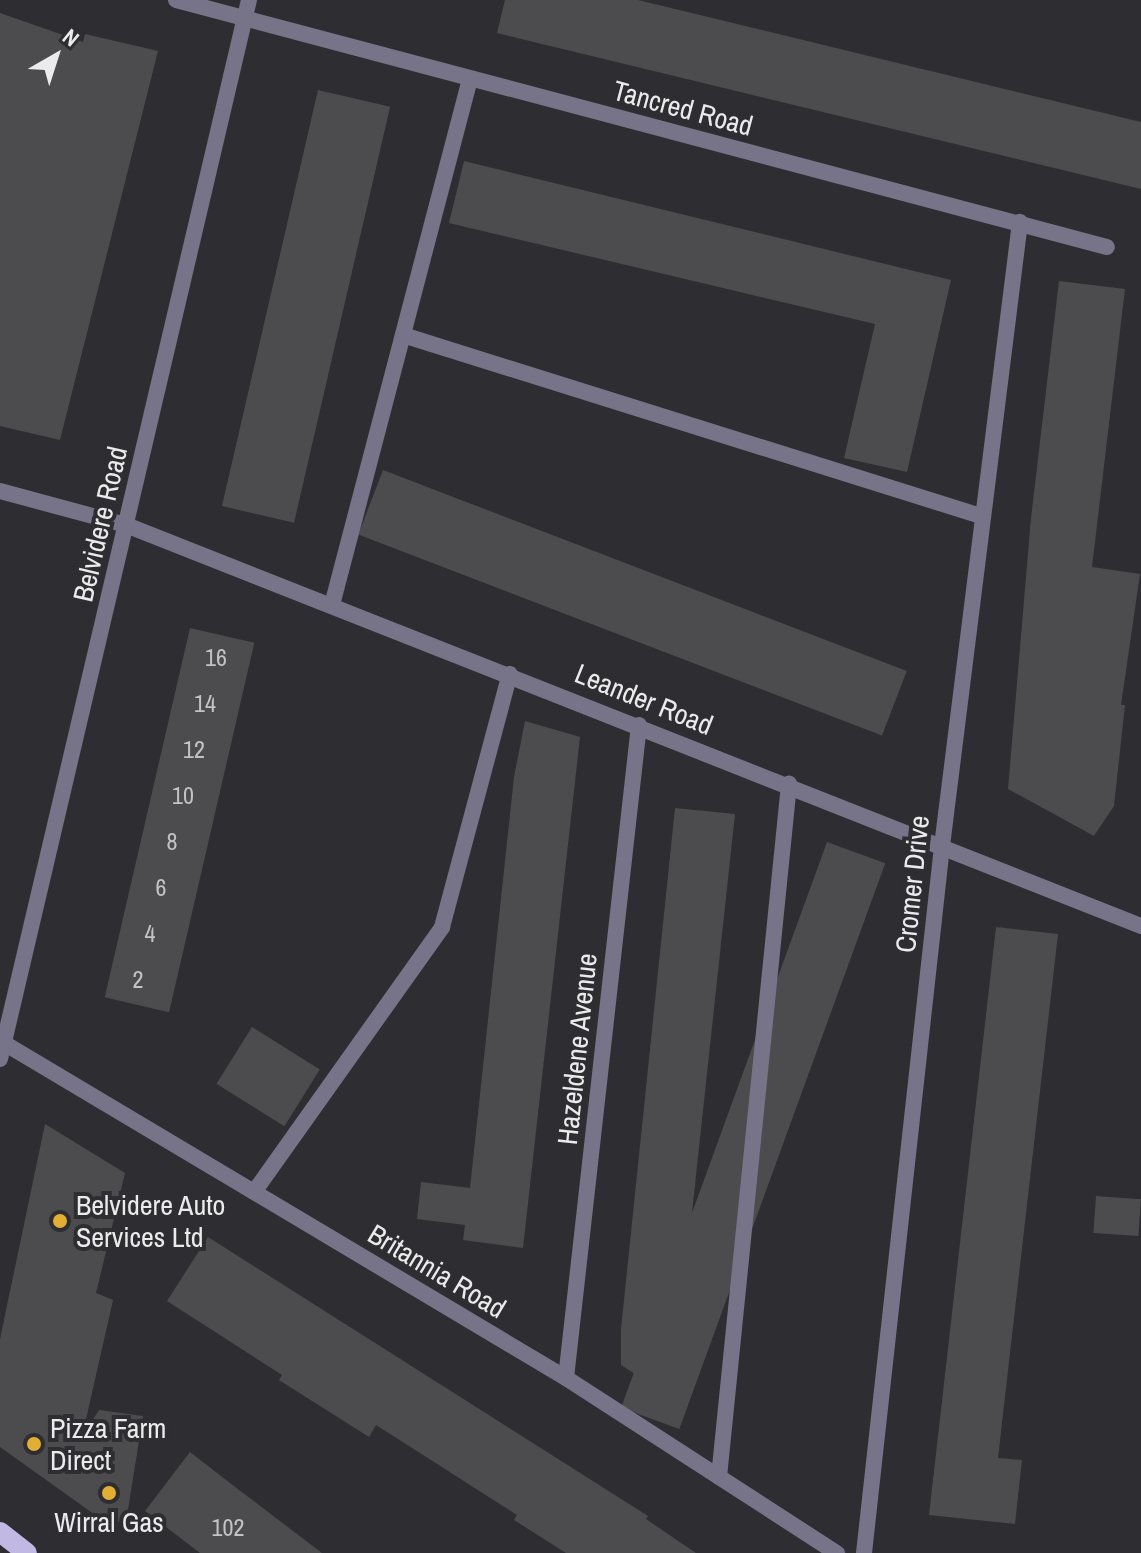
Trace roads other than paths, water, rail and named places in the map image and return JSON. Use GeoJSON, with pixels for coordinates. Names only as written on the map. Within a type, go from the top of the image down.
{"type":"FeatureCollection","features":[{"type":"Feature","properties":{"kind":"main road"},"geometry":{"type":"LineString","coordinates":[[0,1532],[27,1553]]}},
{"type":"Feature","properties":{"kind":"street","name":"Tancred Road"},"geometry":{"type":"LineString","coordinates":[[176,0],[245,21],[1107,247]]}},
{"type":"Feature","properties":{"kind":"street","name":"Belvidere Road"},"geometry":{"type":"LineString","coordinates":[[2,1051],[249,0]]}},
{"type":"Feature","properties":{"kind":"street"},"geometry":{"type":"LineString","coordinates":[[332,605],[470,79]]}},
{"type":"Feature","properties":{"kind":"street","name":"Cromer Drive"},"geometry":{"type":"LineString","coordinates":[[864,1553],[942,846],[1020,222]]}},
{"type":"Feature","properties":{"kind":"street"},"geometry":{"type":"LineString","coordinates":[[403,335],[981,516]]}},
{"type":"Feature","properties":{"kind":"street","name":"Leander Road"},"geometry":{"type":"LineString","coordinates":[[0,491],[126,525],[789,784],[1141,926]]}},
{"type":"Feature","properties":{"kind":"street"},"geometry":{"type":"LineString","coordinates":[[254,1192],[442,927],[510,674]]}},
{"type":"Feature","properties":{"kind":"street","name":"Hazeldene Avenue"},"geometry":{"type":"LineString","coordinates":[[566,1378],[639,725]]}},
{"type":"Feature","properties":{"kind":"street"},"geometry":{"type":"LineString","coordinates":[[719,1477],[789,784]]}},
{"type":"Feature","properties":{"kind":"street","name":"Britannia Road"},"geometry":{"type":"LineString","coordinates":[[2,1051],[254,1192],[566,1378],[837,1553]]}},
{"type":"Feature","properties":{"kind":"place","name":"Belvidere Auto Services Ltd"},"geometry":{"type":"Point","coordinates":[60,1221]}},
{"type":"Feature","properties":{"kind":"place","name":"Pizza Farm Direct"},"geometry":{"type":"Point","coordinates":[34,1444]}},
{"type":"Feature","properties":{"kind":"place","name":"Wirral Gas"},"geometry":{"type":"Point","coordinates":[109,1493]}}]}
